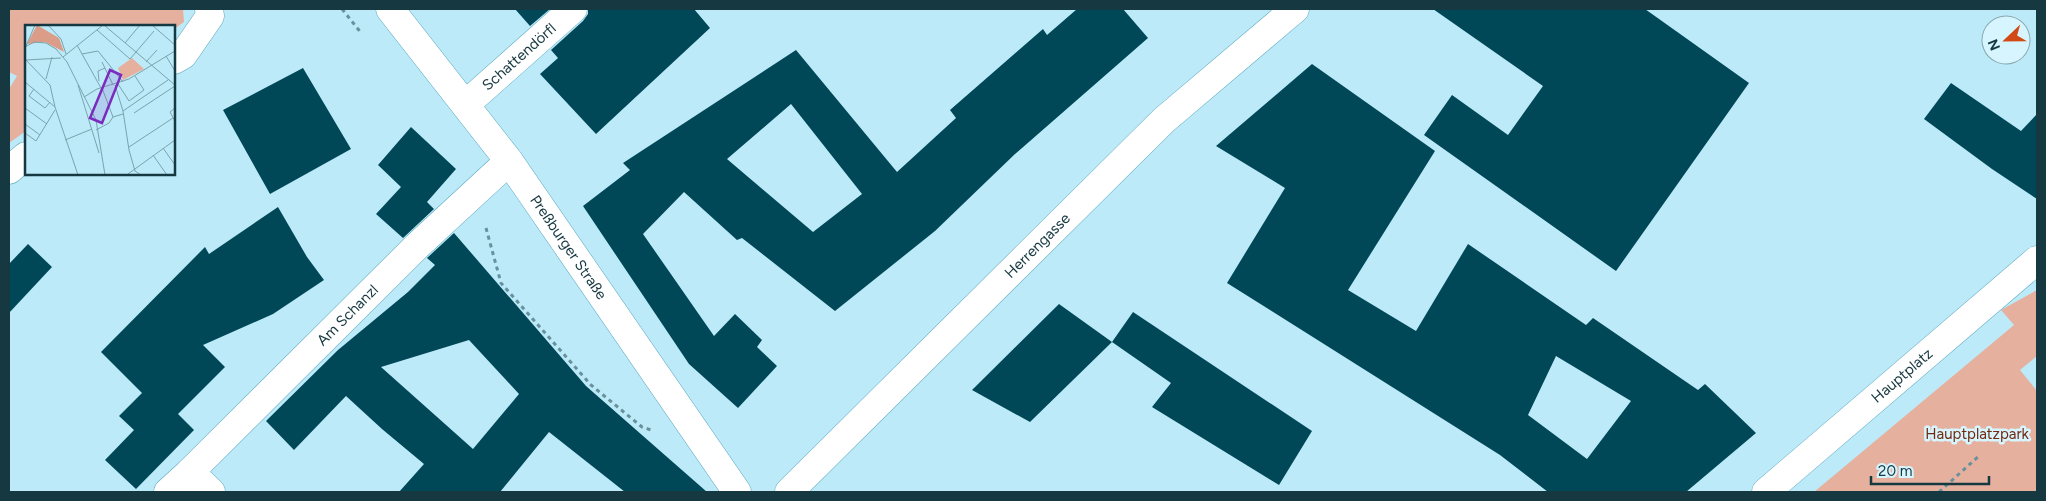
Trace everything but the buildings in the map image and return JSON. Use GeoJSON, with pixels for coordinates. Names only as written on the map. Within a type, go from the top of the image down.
{"type":"FeatureCollection","features":[{"type":"Feature","properties":{"kind":"street"},"geometry":{"type":"LineString","coordinates":[[175,59],[183,55],[210,16],[209,9]]}},
{"type":"Feature","properties":{"kind":"street","name":"Preßburger Straße"},"geometry":{"type":"LineString","coordinates":[[390,9],[509,161],[737,492]]}},
{"type":"Feature","properties":{"kind":"street","name":"Schattendörfl"},"geometry":{"type":"LineString","coordinates":[[466,104],[573,9]]}},
{"type":"Feature","properties":{"kind":"street","name":"Herrengasse"},"geometry":{"type":"LineString","coordinates":[[789,492],[1164,120],[1295,9]]}},
{"type":"Feature","properties":{"kind":"street"},"geometry":{"type":"LineString","coordinates":[[9,170],[25,157]]}},
{"type":"Feature","properties":{"kind":"street","name":"Am Schanzl"},"geometry":{"type":"LineString","coordinates":[[168,492],[417,246],[509,161]]}},
{"type":"Feature","properties":{"kind":"street","name":"Hauptplatz"},"geometry":{"type":"LineString","coordinates":[[1766,492],[2037,260]]}},
{"type":"Feature","properties":{"kind":"street"},"geometry":{"type":"LineString","coordinates":[[190,472],[211,492]]}},
{"type":"Feature","properties":{"kind":"path"},"geometry":{"type":"LineString","coordinates":[[476,191],[502,283],[591,385],[642,427],[652,430]]}},
{"type":"Feature","properties":{"kind":"path"},"geometry":{"type":"LineString","coordinates":[[1939,492],[1980,455]]}},
{"type":"Feature","properties":{"kind":"green space"},"geometry":{"type":"Polygon","coordinates":[[[9,9],[183,9],[184,22],[175,28],[175,25],[25,25],[25,132],[9,143],[9,89],[17,76],[9,72],[9,9]]]}},
{"type":"Feature","properties":{"kind":"green space","name":"Hauptplatzpark"},"geometry":{"type":"Polygon","coordinates":[[[2037,290],[2037,356],[2020,370],[2037,391],[2037,492],[1814,492],[2014,325],[2001,310],[2037,290]]]}}]}
